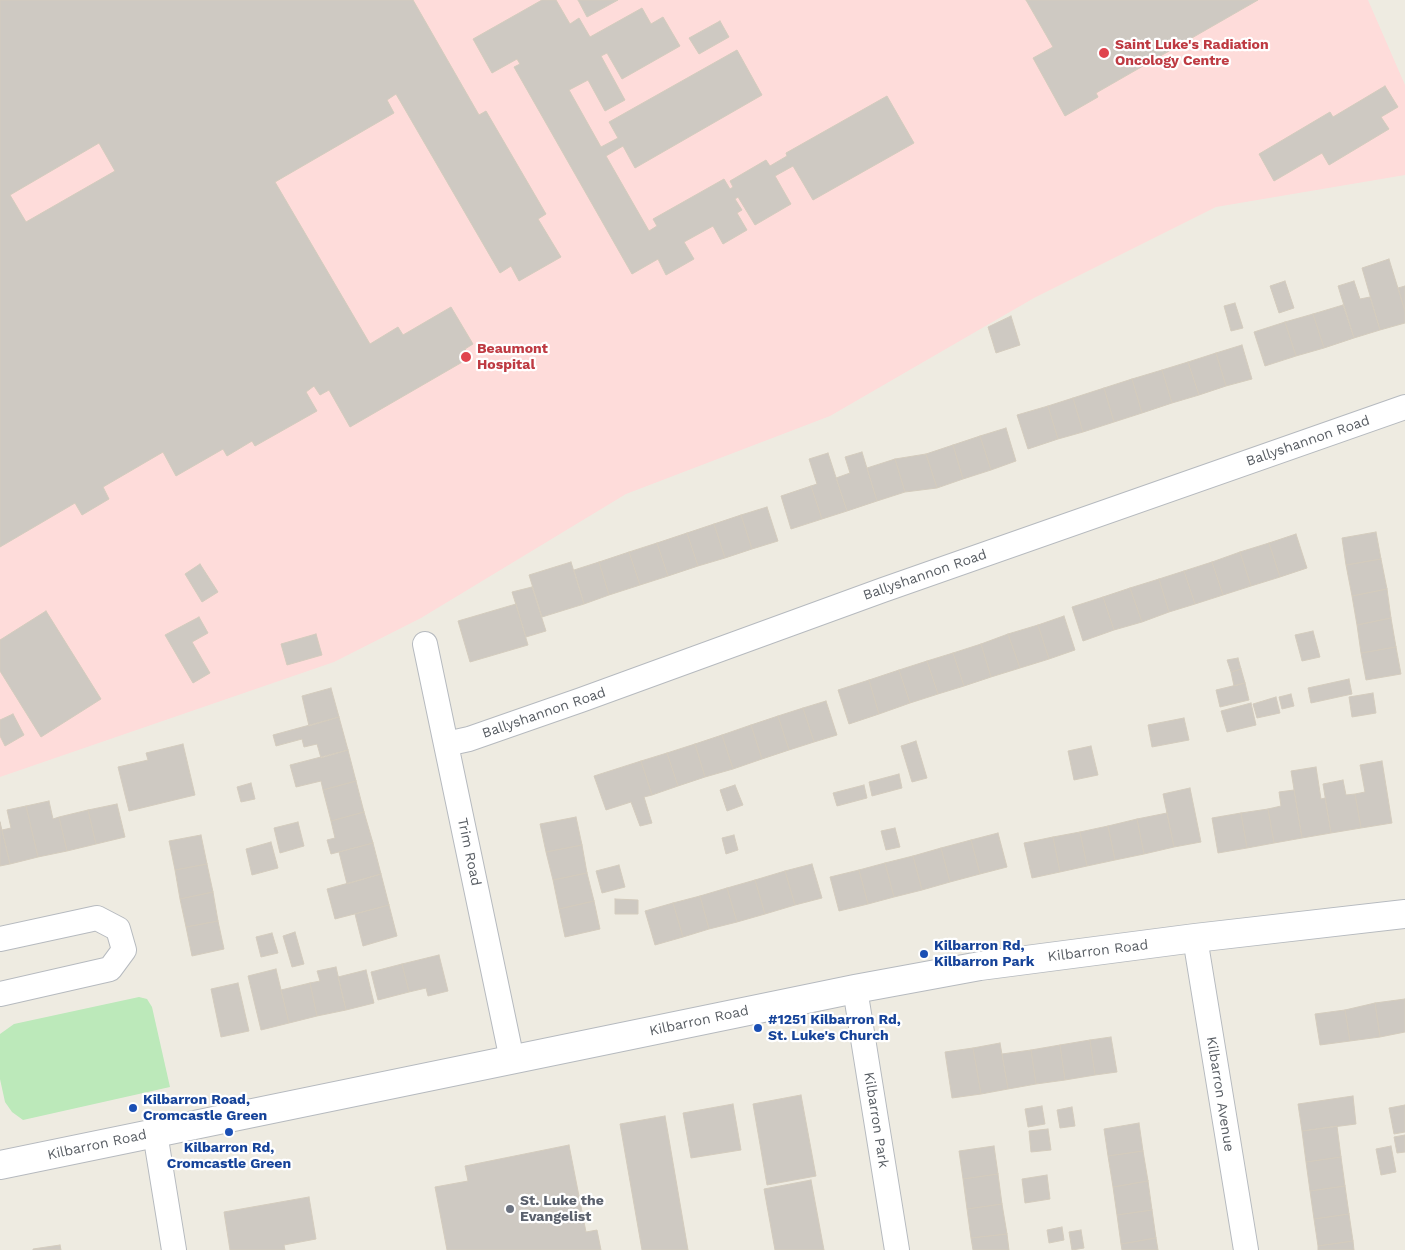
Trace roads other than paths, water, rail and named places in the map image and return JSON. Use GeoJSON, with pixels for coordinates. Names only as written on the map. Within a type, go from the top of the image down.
{"type":"FeatureCollection","features":[{"type":"Feature","properties":{"kind":"street","name":"Ballyshannon Road"},"geometry":{"type":"LineString","coordinates":[[446,744],[469,739],[563,706],[883,590],[1405,406]]}},
{"type":"Feature","properties":{"kind":"street","name":"Trim Road"},"geometry":{"type":"LineString","coordinates":[[425,644],[512,1060]]}},
{"type":"Feature","properties":{"kind":"street","name":"Kilbarron Road"},"geometry":{"type":"LineString","coordinates":[[0,1165],[855,989],[980,966],[1194,938],[1405,914]]}},
{"type":"Feature","properties":{"kind":"street"},"geometry":{"type":"LineString","coordinates":[[0,939],[98,918],[118,929],[124,950],[110,969],[0,994]]}},
{"type":"Feature","properties":{"kind":"street","name":"Kilbarron Avenue"},"geometry":{"type":"LineString","coordinates":[[1194,938],[1246,1250]]}},
{"type":"Feature","properties":{"kind":"street","name":"Kilbarron Park"},"geometry":{"type":"LineString","coordinates":[[855,989],[897,1250]]}},
{"type":"Feature","properties":{"kind":"street"},"geometry":{"type":"LineString","coordinates":[[155,1133],[174,1250]]}},
{"type":"Feature","properties":{"kind":"place","name":"Saint Luke's Radiation Oncology Centre"},"geometry":{"type":"Point","coordinates":[1104,53]}},
{"type":"Feature","properties":{"kind":"place","name":"Beaumont Hospital"},"geometry":{"type":"Point","coordinates":[466,357]}},
{"type":"Feature","properties":{"kind":"place","name":"Kilbarron Rd, Kilbarron Park"},"geometry":{"type":"Point","coordinates":[924,954]}},
{"type":"Feature","properties":{"kind":"place","name":"#1251 Kilbarron Rd, St. Luke's Church"},"geometry":{"type":"Point","coordinates":[758,1028]}},
{"type":"Feature","properties":{"kind":"place","name":"Kilbarron Road, Cromcastle Green"},"geometry":{"type":"Point","coordinates":[133,1108]}},
{"type":"Feature","properties":{"kind":"place","name":"Kilbarron Rd, Cromcastle Green"},"geometry":{"type":"Point","coordinates":[229,1132]}},
{"type":"Feature","properties":{"kind":"place","name":"St. Luke the Evangelist"},"geometry":{"type":"Point","coordinates":[510,1209]}}]}
